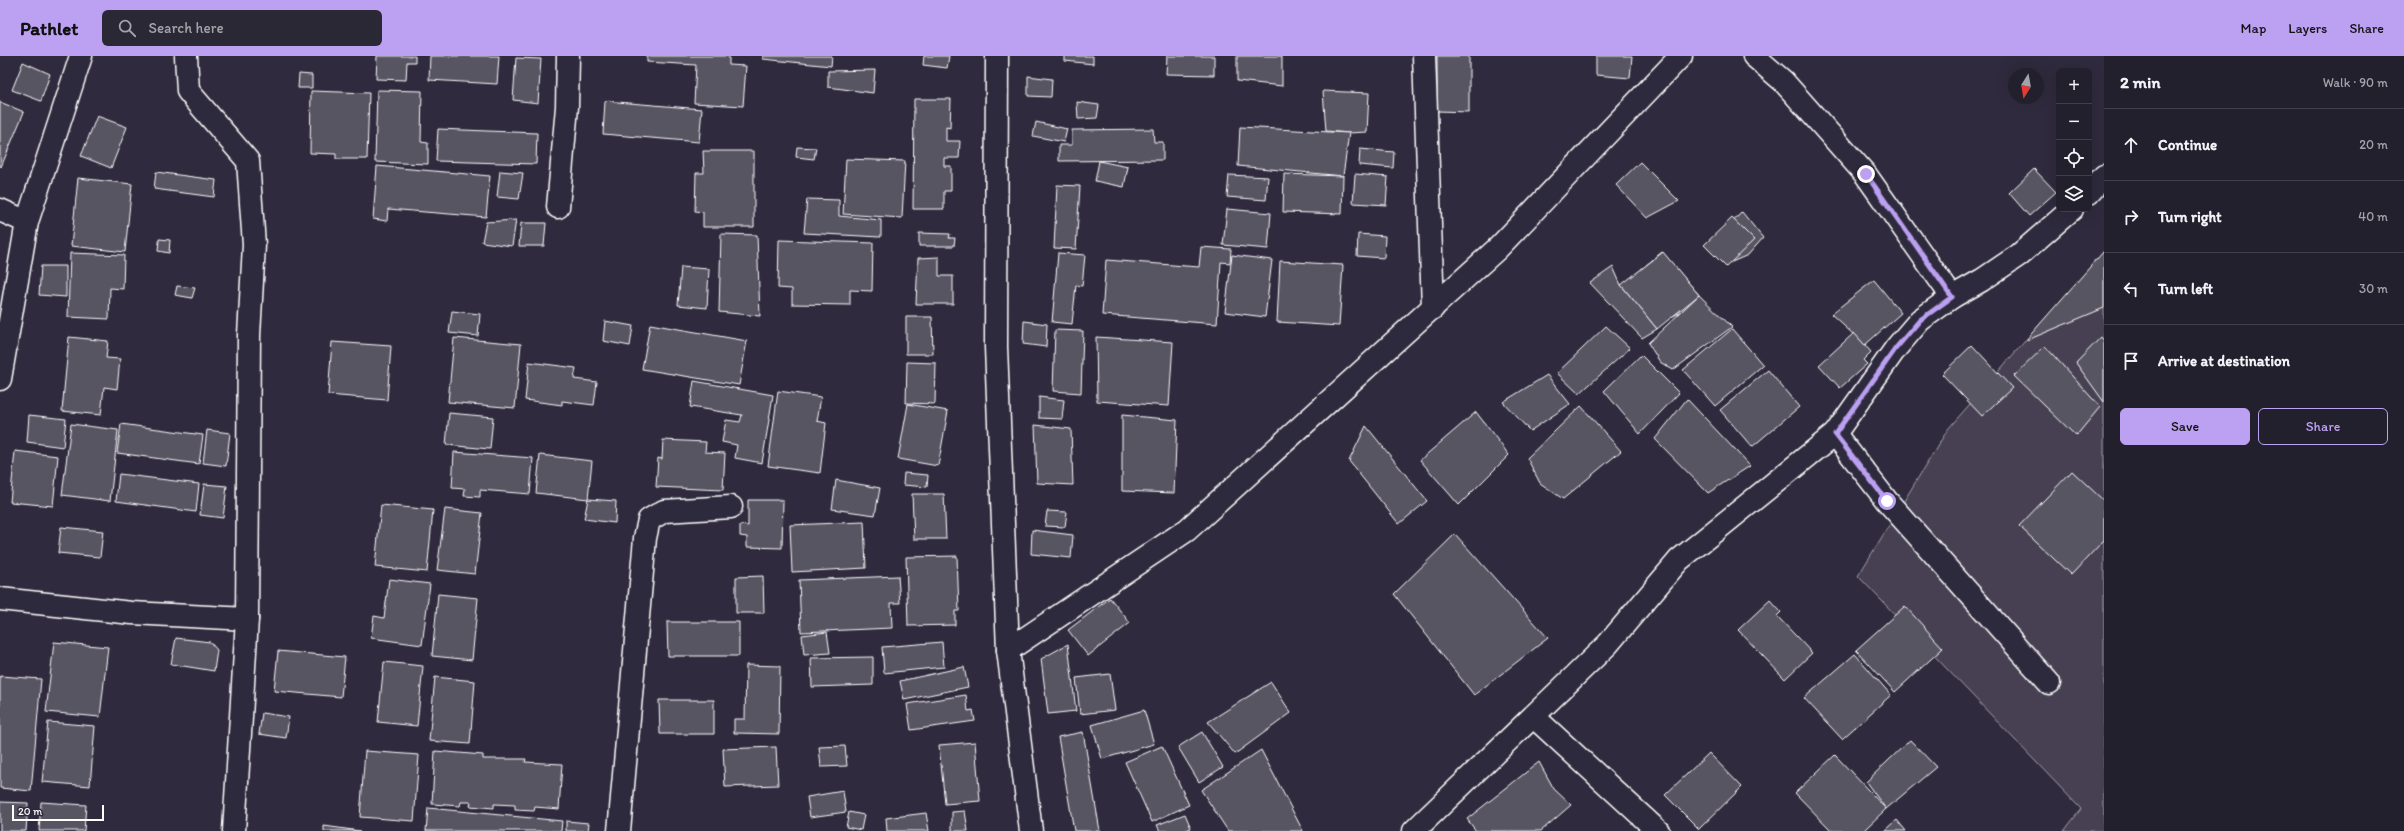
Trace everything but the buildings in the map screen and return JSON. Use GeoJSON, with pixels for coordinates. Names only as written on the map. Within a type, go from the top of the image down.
{"type":"FeatureCollection","features":[{"type":"Feature","properties":{"kind":"street"},"geometry":{"type":"LineString","coordinates":[[0,379],[27,222],[81,56]]}},
{"type":"Feature","properties":{"kind":"street"},"geometry":{"type":"LineString","coordinates":[[186,56],[188,91],[248,161],[254,245],[249,335],[247,619],[234,831]]}},
{"type":"Feature","properties":{"kind":"street"},"geometry":{"type":"LineString","coordinates":[[558,207],[567,107],[568,56]]}},
{"type":"Feature","properties":{"kind":"street"},"geometry":{"type":"LineString","coordinates":[[997,56],[996,347],[1008,650],[1031,831]]}},
{"type":"Feature","properties":{"kind":"street"},"geometry":{"type":"LineString","coordinates":[[1424,56],[1433,308]]}},
{"type":"Feature","properties":{"kind":"street"},"geometry":{"type":"LineString","coordinates":[[1008,650],[1187,530],[1498,248],[1681,56]]}},
{"type":"Feature","properties":{"kind":"street"},"geometry":{"type":"LineString","coordinates":[[1754,56],[1782,80],[1866,174],[1952,297]]}},
{"type":"Feature","properties":{"kind":"street"},"geometry":{"type":"LineString","coordinates":[[2092,189],[2104,176]]}},
{"type":"Feature","properties":{"kind":"street"},"geometry":{"type":"LineString","coordinates":[[0,210],[27,222]]}},
{"type":"Feature","properties":{"kind":"street"},"geometry":{"type":"LineString","coordinates":[[1414,831],[1534,717],[1608,644],[1678,560],[1835,434],[1896,348],[1920,320],[1952,297],[1982,280],[2019,255],[2069,212]]}},
{"type":"Feature","properties":{"kind":"street"},"geometry":{"type":"LineString","coordinates":[[1835,434],[1887,501],[2049,683]]}},
{"type":"Feature","properties":{"kind":"street"},"geometry":{"type":"LineString","coordinates":[[620,831],[645,538],[649,520],[664,511],[731,507]]}},
{"type":"Feature","properties":{"kind":"street"},"geometry":{"type":"LineString","coordinates":[[0,599],[132,613],[247,619]]}},
{"type":"Feature","properties":{"kind":"street"},"geometry":{"type":"LineString","coordinates":[[1534,717],[1658,831]]}},
{"type":"Feature","properties":{"kind":"shaded area"},"geometry":{"type":"Polygon","coordinates":[[[2104,263],[2104,831],[2064,831],[2081,809],[1858,576],[1948,429],[2025,341],[2104,263]]]}},
{"type":"Feature","properties":{"kind":"route"},"geometry":{"type":"LineString","coordinates":[[1866,174],[1952,297],[1920,320],[1896,348],[1835,434],[1887,501]]}}]}
